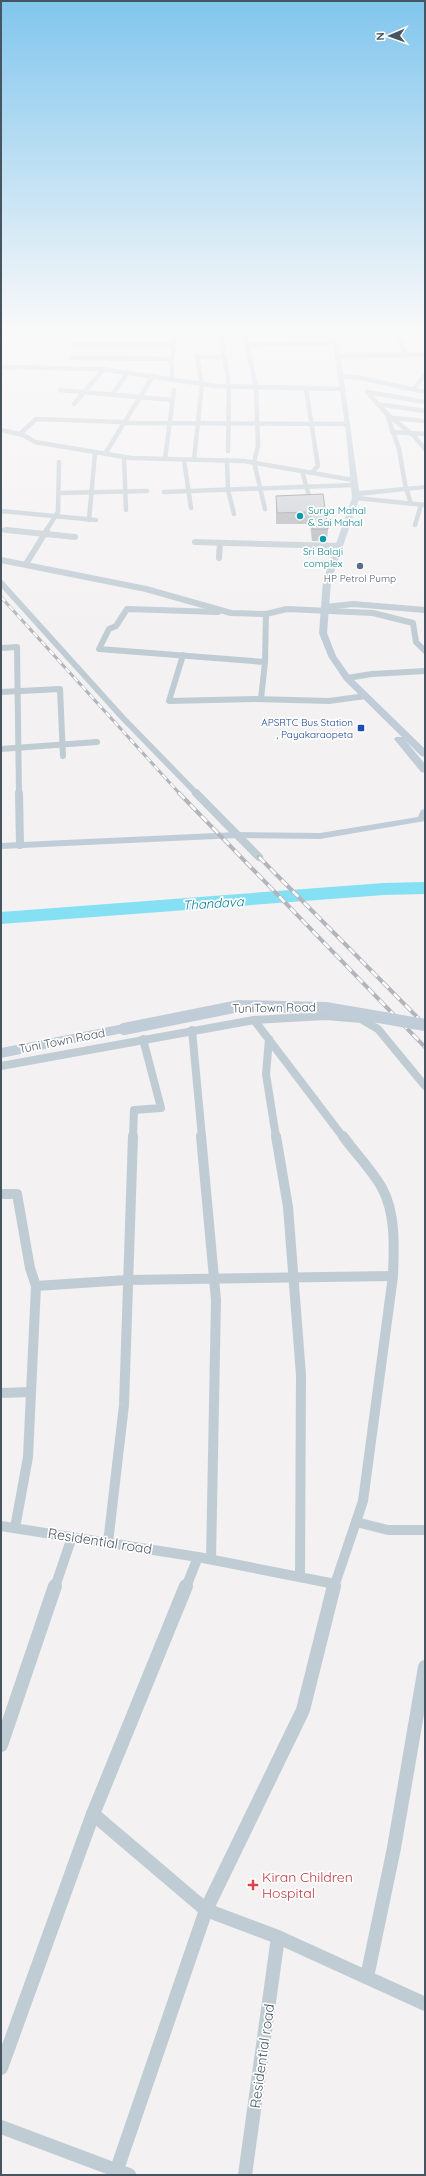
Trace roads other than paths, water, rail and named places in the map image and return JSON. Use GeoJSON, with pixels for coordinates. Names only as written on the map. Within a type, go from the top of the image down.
{"type":"FeatureCollection","features":[{"type":"Feature","properties":{"kind":"street"},"geometry":{"type":"LineString","coordinates":[[13,433],[20,434],[35,442],[95,453],[165,460],[226,460],[254,462],[353,483]]}},
{"type":"Feature","properties":{"kind":"street"},"geometry":{"type":"LineString","coordinates":[[105,454],[117,433]]}},
{"type":"Feature","properties":{"kind":"street"},"geometry":{"type":"LineString","coordinates":[[165,460],[167,433]]}},
{"type":"Feature","properties":{"kind":"street"},"geometry":{"type":"LineString","coordinates":[[194,460],[197,433]]}},
{"type":"Feature","properties":{"kind":"street"},"geometry":{"type":"LineString","coordinates":[[228,433],[228,450]]}},
{"type":"Feature","properties":{"kind":"street"},"geometry":{"type":"LineString","coordinates":[[257,433],[258,446],[254,462],[265,509]]}},
{"type":"Feature","properties":{"kind":"street"},"geometry":{"type":"LineString","coordinates":[[311,473],[318,466],[312,433]]}},
{"type":"Feature","properties":{"kind":"street"},"geometry":{"type":"LineString","coordinates":[[349,433],[353,483],[356,496],[327,581],[323,633],[332,656],[347,678],[425,754]]}},
{"type":"Feature","properties":{"kind":"street"},"geometry":{"type":"LineString","coordinates":[[392,433],[399,449],[411,504]]}},
{"type":"Feature","properties":{"kind":"street"},"geometry":{"type":"LineString","coordinates":[[402,433],[425,434]]}},
{"type":"Feature","properties":{"kind":"street"},"geometry":{"type":"LineString","coordinates":[[411,433],[425,449]]}},
{"type":"Feature","properties":{"kind":"street"},"geometry":{"type":"LineString","coordinates":[[89,520],[95,453]]}},
{"type":"Feature","properties":{"kind":"street"},"geometry":{"type":"LineString","coordinates":[[124,457],[126,510]]}},
{"type":"Feature","properties":{"kind":"street"},"geometry":{"type":"LineString","coordinates":[[184,460],[187,491],[191,508]]}},
{"type":"Feature","properties":{"kind":"street"},"geometry":{"type":"LineString","coordinates":[[226,460],[228,490],[234,514]]}},
{"type":"Feature","properties":{"kind":"street"},"geometry":{"type":"LineString","coordinates":[[26,564],[58,512],[59,462]]}},
{"type":"Feature","properties":{"kind":"street"},"geometry":{"type":"LineString","coordinates":[[302,471],[312,503]]}},
{"type":"Feature","properties":{"kind":"street"},"geometry":{"type":"LineString","coordinates":[[164,492],[306,487],[353,483]]}},
{"type":"Feature","properties":{"kind":"street"},"geometry":{"type":"LineString","coordinates":[[356,496],[425,487]]}},
{"type":"Feature","properties":{"kind":"street"},"geometry":{"type":"LineString","coordinates":[[58,493],[147,491]]}},
{"type":"Feature","properties":{"kind":"street"},"geometry":{"type":"LineString","coordinates":[[356,496],[423,505],[415,525]]}},
{"type":"Feature","properties":{"kind":"street"},"geometry":{"type":"LineString","coordinates":[[1,511],[96,520]]}},
{"type":"Feature","properties":{"kind":"street"},"geometry":{"type":"LineString","coordinates":[[1,530],[75,537]]}},
{"type":"Feature","properties":{"kind":"street"},"geometry":{"type":"LineString","coordinates":[[195,542],[339,546]]}},
{"type":"Feature","properties":{"kind":"street"},"geometry":{"type":"LineString","coordinates":[[219,558],[220,543]]}},
{"type":"Feature","properties":{"kind":"street"},"geometry":{"type":"LineString","coordinates":[[1,560],[146,589],[231,613]]}},
{"type":"Feature","properties":{"kind":"street"},"geometry":{"type":"LineString","coordinates":[[1,583],[122,717],[259,857]]}},
{"type":"Feature","properties":{"kind":"street"},"geometry":{"type":"LineString","coordinates":[[325,609],[353,604],[425,610]]}},
{"type":"Feature","properties":{"kind":"street"},"geometry":{"type":"LineString","coordinates":[[265,662],[183,654],[99,649],[109,628],[116,626],[127,609],[266,614],[287,609],[325,609],[373,614],[407,620],[413,623],[416,642],[425,651]]}},
{"type":"Feature","properties":{"kind":"street"},"geometry":{"type":"LineString","coordinates":[[261,699],[265,662],[266,614]]}},
{"type":"Feature","properties":{"kind":"street"},"geometry":{"type":"LineString","coordinates":[[1,648],[17,647],[20,845]]}},
{"type":"Feature","properties":{"kind":"street"},"geometry":{"type":"LineString","coordinates":[[183,654],[169,701],[261,699],[329,701],[366,696]]}},
{"type":"Feature","properties":{"kind":"street"},"geometry":{"type":"LineString","coordinates":[[347,678],[372,674],[425,671]]}},
{"type":"Feature","properties":{"kind":"street"},"geometry":{"type":"LineString","coordinates":[[1,692],[60,689],[63,756]]}},
{"type":"Feature","properties":{"kind":"street"},"geometry":{"type":"LineString","coordinates":[[405,734],[399,739],[425,770]]}},
{"type":"Feature","properties":{"kind":"street"},"geometry":{"type":"LineString","coordinates":[[1,749],[97,742]]}},
{"type":"Feature","properties":{"kind":"street"},"geometry":{"type":"LineString","coordinates":[[1,846],[237,835],[320,836],[422,819],[425,812]]}},
{"type":"Feature","properties":{"kind":"street","name":"TuniTown Road"},"geometry":{"type":"LineString","coordinates":[[124,1029],[239,1006],[326,1008],[425,1025]]}},
{"type":"Feature","properties":{"kind":"street"},"geometry":{"type":"LineString","coordinates":[[1,1066],[50,1058],[142,1039],[254,1020],[326,1016],[361,1019],[378,1029],[425,1086]]}},
{"type":"Feature","properties":{"kind":"street"},"geometry":{"type":"LineString","coordinates":[[1,2127],[120,2173],[206,1910],[303,1710],[335,1584],[363,1500],[393,1276],[395,1243],[391,1211],[382,1188],[254,1020]]}},
{"type":"Feature","properties":{"kind":"street","name":"Tuni Town Road"},"geometry":{"type":"LineString","coordinates":[[1,1053],[124,1029]]}},
{"type":"Feature","properties":{"kind":"street"},"geometry":{"type":"LineString","coordinates":[[192,1030],[216,1300],[211,1559]]}},
{"type":"Feature","properties":{"kind":"street"},"geometry":{"type":"LineString","coordinates":[[108,1543],[124,1405],[127,1280],[134,1110],[161,1108],[142,1039]]}},
{"type":"Feature","properties":{"kind":"street"},"geometry":{"type":"LineString","coordinates":[[269,1039],[266,1074],[288,1207],[301,1376],[300,1577]]}},
{"type":"Feature","properties":{"kind":"street"},"geometry":{"type":"LineString","coordinates":[[1,1194],[18,1194],[30,1268],[36,1286],[28,1457],[15,1528]]}},
{"type":"Feature","properties":{"kind":"street"},"geometry":{"type":"LineString","coordinates":[[36,1286],[127,1280],[293,1276],[393,1276]]}},
{"type":"Feature","properties":{"kind":"street"},"geometry":{"type":"LineString","coordinates":[[1,1393],[31,1392]]}},
{"type":"Feature","properties":{"kind":"street"},"geometry":{"type":"LineString","coordinates":[[356,1522],[388,1530],[425,1530]]}},
{"type":"Feature","properties":{"kind":"street","name":"Residential road"},"geometry":{"type":"LineString","coordinates":[[1,1526],[211,1559],[335,1584]]}},
{"type":"Feature","properties":{"kind":"street"},"geometry":{"type":"LineString","coordinates":[[1,1745],[72,1537]]}},
{"type":"Feature","properties":{"kind":"street"},"geometry":{"type":"LineString","coordinates":[[1,2068],[93,1814],[198,1557]]}},
{"type":"Feature","properties":{"kind":"street"},"geometry":{"type":"LineString","coordinates":[[367,1978],[394,1848],[425,1667]]}},
{"type":"Feature","properties":{"kind":"street"},"geometry":{"type":"LineString","coordinates":[[93,1814],[206,1910],[278,1937],[425,2004]]}},
{"type":"Feature","properties":{"kind":"street","name":"Residential road"},"geometry":{"type":"LineString","coordinates":[[245,2175],[278,1937]]}},
{"type":"Feature","properties":{"kind":"waterway","name":"Thandava"},"geometry":{"type":"LineString","coordinates":[[1,918],[384,889],[425,888]]}},
{"type":"Feature","properties":{"kind":"railway"},"geometry":{"type":"LineString","coordinates":[[1,597],[180,794]]}},
{"type":"Feature","properties":{"kind":"railway"},"geometry":{"type":"LineString","coordinates":[[179,793],[425,1047]]}},
{"type":"Feature","properties":{"kind":"railway"},"geometry":{"type":"LineString","coordinates":[[259,857],[425,1025]]}},
{"type":"Feature","properties":{"kind":"place","name":"Surya Mahal & Sai Mahal"},"geometry":{"type":"Point","coordinates":[300,516]}},
{"type":"Feature","properties":{"kind":"place","name":"Sri Balaji complex"},"geometry":{"type":"Point","coordinates":[323,539]}},
{"type":"Feature","properties":{"kind":"place","name":"HP Petrol Pump"},"geometry":{"type":"Point","coordinates":[360,566]}},
{"type":"Feature","properties":{"kind":"place","name":"APSRTC Bus Station , Payakaraopeta"},"geometry":{"type":"Point","coordinates":[361,728]}},
{"type":"Feature","properties":{"kind":"place","name":"Kiran Children Hospital"},"geometry":{"type":"Point","coordinates":[253,1885]}}]}
